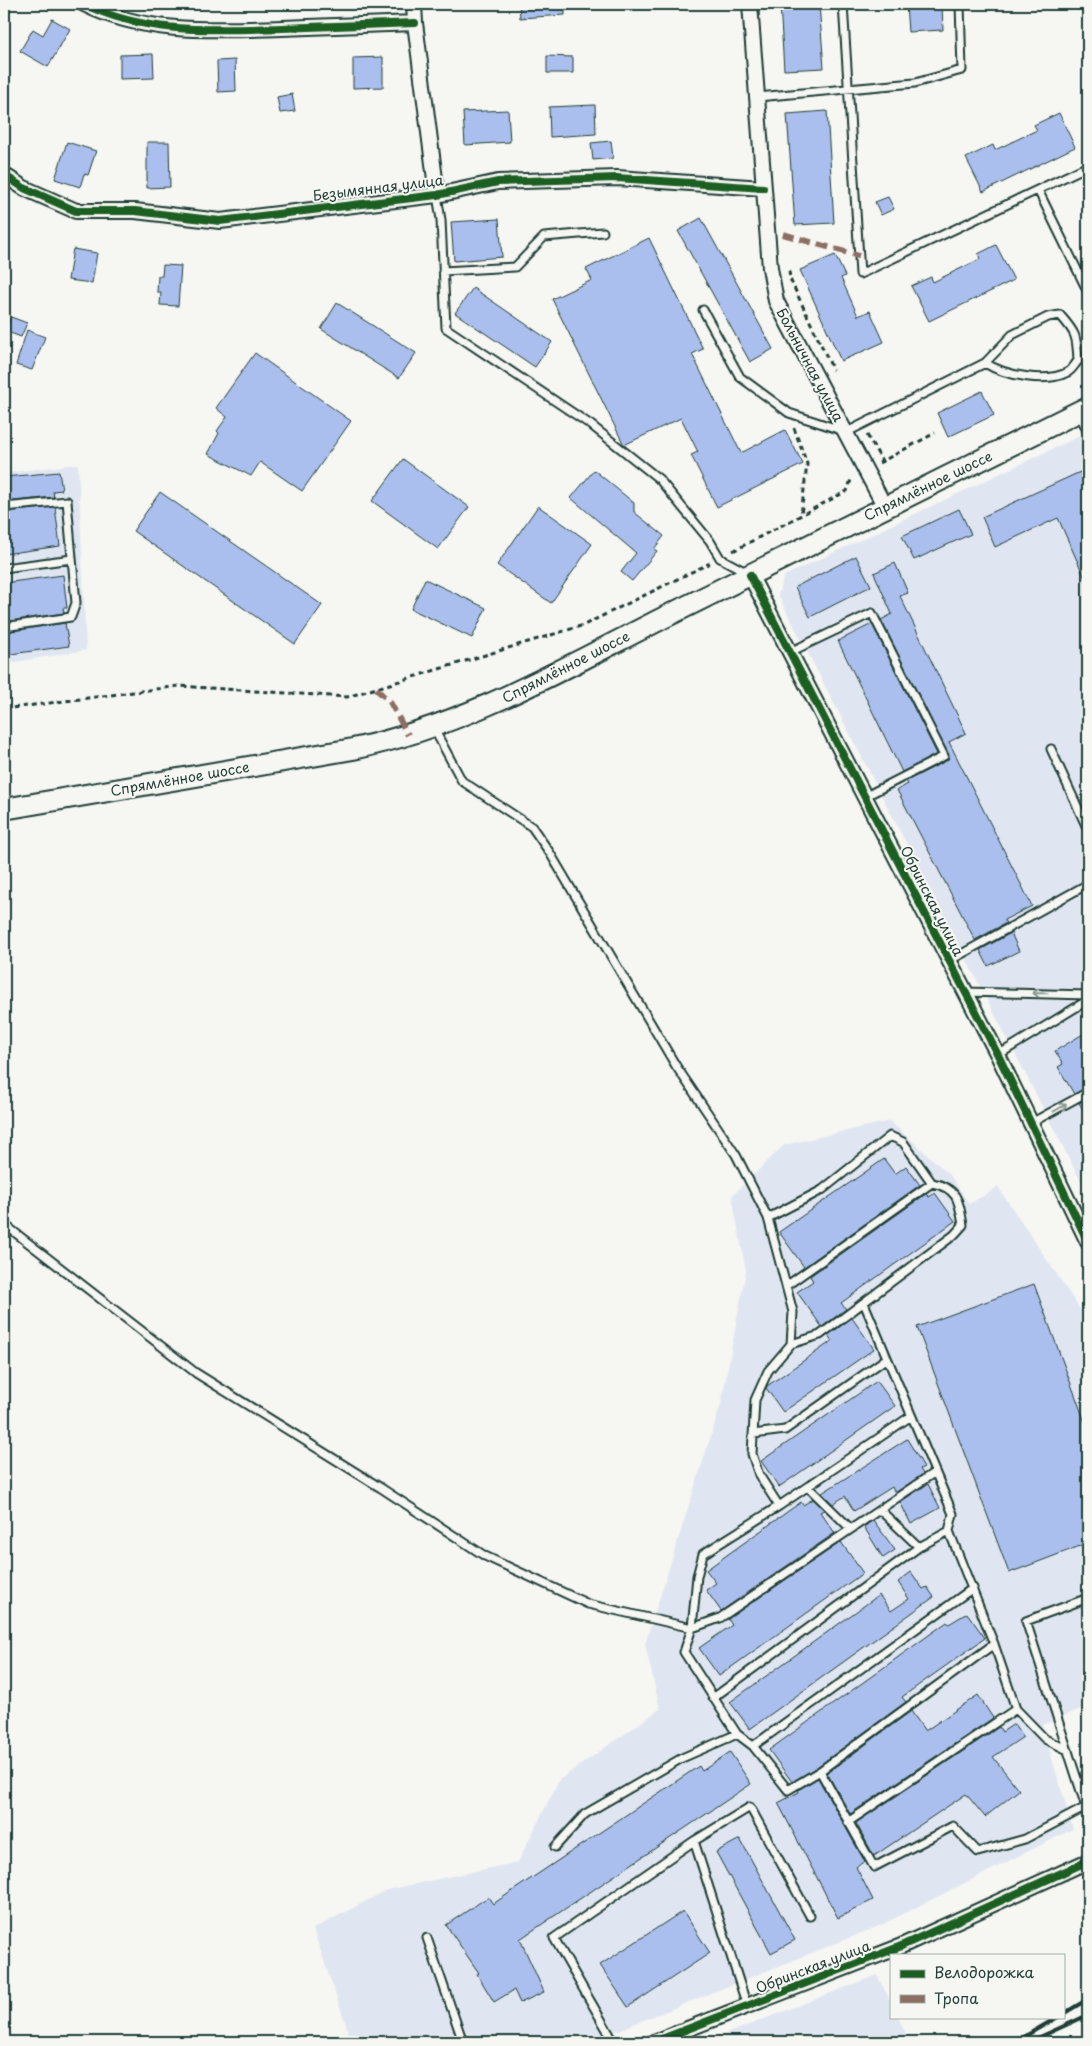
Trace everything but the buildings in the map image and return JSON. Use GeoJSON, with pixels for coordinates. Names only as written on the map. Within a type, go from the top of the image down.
{"type":"FeatureCollection","features":[{"type":"Feature","properties":{"kind":"main road","name":"Спрямлённое шоссе"},"geometry":{"type":"LineString","coordinates":[[4,809],[353,750],[383,743],[472,713],[513,695],[1083,409]]}},
{"type":"Feature","properties":{"kind":"street"},"geometry":{"type":"LineString","coordinates":[[84,4],[99,11],[156,27],[205,31],[415,24]]}},
{"type":"Feature","properties":{"kind":"street"},"geometry":{"type":"LineString","coordinates":[[414,4],[437,194]]}},
{"type":"Feature","properties":{"kind":"street","name":"Больничная улица"},"geometry":{"type":"LineString","coordinates":[[750,4],[770,268],[776,301],[885,507]]}},
{"type":"Feature","properties":{"kind":"street","name":"Безымянная улица"},"geometry":{"type":"LineString","coordinates":[[4,175],[24,188],[76,210],[135,211],[220,221],[437,194],[498,182],[617,178],[763,188]]}},
{"type":"Feature","properties":{"kind":"street","name":"Обринская улица"},"geometry":{"type":"LineString","coordinates":[[750,575],[998,1056],[1088,1242]]}},
{"type":"Feature","properties":{"kind":"street","name":"Обринская улица"},"geometry":{"type":"LineString","coordinates":[[654,2042],[899,1947],[1088,1861]]}},
{"type":"Feature","properties":{"kind":"lane"},"geometry":{"type":"LineString","coordinates":[[843,4],[860,274],[1088,166]]}},
{"type":"Feature","properties":{"kind":"lane"},"geometry":{"type":"LineString","coordinates":[[756,96],[915,83],[962,70],[960,4]]}},
{"type":"Feature","properties":{"kind":"lane"},"geometry":{"type":"LineString","coordinates":[[1038,190],[1088,292]]}},
{"type":"Feature","properties":{"kind":"lane"},"geometry":{"type":"LineString","coordinates":[[437,194],[441,220],[446,328],[591,424],[659,479],[710,541],[720,558],[750,575]]}},
{"type":"Feature","properties":{"kind":"lane"},"geometry":{"type":"LineString","coordinates":[[443,272],[515,267],[544,237],[603,232]]}},
{"type":"Feature","properties":{"kind":"lane"},"geometry":{"type":"LineString","coordinates":[[703,310],[740,378],[789,413],[847,432],[985,363],[1012,336],[1048,316],[1060,315],[1071,327],[1078,340],[1078,361],[1068,372],[1044,378],[1018,376],[992,368],[985,363]]}},
{"type":"Feature","properties":{"kind":"lane"},"geometry":{"type":"LineString","coordinates":[[1083,409],[1088,432]]}},
{"type":"Feature","properties":{"kind":"lane"},"geometry":{"type":"LineString","coordinates":[[4,507],[67,501],[76,603],[71,617],[4,627]]}},
{"type":"Feature","properties":{"kind":"lane"},"geometry":{"type":"LineString","coordinates":[[4,568],[72,559]]}},
{"type":"Feature","properties":{"kind":"lane"},"geometry":{"type":"LineString","coordinates":[[790,652],[872,613],[944,756],[864,797]]}},
{"type":"Feature","properties":{"kind":"lane"},"geometry":{"type":"LineString","coordinates":[[433,727],[462,781],[532,827],[550,853],[676,1066],[736,1155],[768,1218],[793,1312],[791,1344]]}},
{"type":"Feature","properties":{"kind":"lane"},"geometry":{"type":"LineString","coordinates":[[1051,749],[1088,830]]}},
{"type":"Feature","properties":{"kind":"lane"},"geometry":{"type":"LineString","coordinates":[[949,961],[1088,884]]}},
{"type":"Feature","properties":{"kind":"lane"},"geometry":{"type":"LineString","coordinates":[[965,992],[1088,995]]}},
{"type":"Feature","properties":{"kind":"lane"},"geometry":{"type":"LineString","coordinates":[[998,1056],[1088,1000]]}},
{"type":"Feature","properties":{"kind":"lane"},"geometry":{"type":"LineString","coordinates":[[1031,1123],[1088,1092]]}},
{"type":"Feature","properties":{"kind":"lane"},"geometry":{"type":"LineString","coordinates":[[768,1218],[822,1190],[890,1136],[903,1142],[932,1183],[946,1186],[959,1200],[963,1225],[954,1235],[820,1335],[791,1344],[768,1371],[755,1400],[752,1454],[759,1475],[779,1506]]}},
{"type":"Feature","properties":{"kind":"lane"},"geometry":{"type":"LineString","coordinates":[[786,1286],[932,1183]]}},
{"type":"Feature","properties":{"kind":"lane"},"geometry":{"type":"LineString","coordinates":[[4,1224],[196,1373],[381,1488],[485,1556],[588,1604],[662,1623],[692,1628],[720,1618],[935,1472]]}},
{"type":"Feature","properties":{"kind":"lane"},"geometry":{"type":"LineString","coordinates":[[864,1303],[953,1514],[949,1531],[973,1588],[1016,1709],[1045,1738],[1068,1750]]}},
{"type":"Feature","properties":{"kind":"lane"},"geometry":{"type":"LineString","coordinates":[[753,1434],[785,1430],[887,1358]]}},
{"type":"Feature","properties":{"kind":"lane"},"geometry":{"type":"LineString","coordinates":[[911,1416],[808,1487],[704,1554],[697,1576],[692,1628],[684,1652],[737,1734],[753,1746],[788,1790],[820,1771],[994,1644]]}},
{"type":"Feature","properties":{"kind":"lane"},"geometry":{"type":"LineString","coordinates":[[808,1487],[851,1529]]}},
{"type":"Feature","properties":{"kind":"lane"},"geometry":{"type":"LineString","coordinates":[[880,1510],[919,1547]]}},
{"type":"Feature","properties":{"kind":"lane"},"geometry":{"type":"LineString","coordinates":[[713,1698],[919,1547],[949,1531]]}},
{"type":"Feature","properties":{"kind":"lane"},"geometry":{"type":"LineString","coordinates":[[753,1746],[973,1588]]}},
{"type":"Feature","properties":{"kind":"lane"},"geometry":{"type":"LineString","coordinates":[[820,1771],[874,1867],[953,1826],[978,1852],[1025,1839],[1087,1810],[1026,1621],[1088,1598]]}},
{"type":"Feature","properties":{"kind":"lane"},"geometry":{"type":"LineString","coordinates":[[848,1822],[1016,1709]]}},
{"type":"Feature","properties":{"kind":"lane"},"geometry":{"type":"LineString","coordinates":[[555,1847],[585,1814],[682,1758],[737,1734]]}},
{"type":"Feature","properties":{"kind":"lane"},"geometry":{"type":"LineString","coordinates":[[614,2042],[554,1938],[694,1841],[750,1807],[810,1916]]}},
{"type":"Feature","properties":{"kind":"lane"},"geometry":{"type":"LineString","coordinates":[[694,1841],[747,2006]]}},
{"type":"Feature","properties":{"kind":"lane"},"geometry":{"type":"LineString","coordinates":[[427,1938],[464,2042]]}},
{"type":"Feature","properties":{"kind":"path"},"geometry":{"type":"LineString","coordinates":[[788,270],[790,279],[836,377]]}},
{"type":"Feature","properties":{"kind":"path"},"geometry":{"type":"LineString","coordinates":[[789,413],[807,464],[801,516]]}},
{"type":"Feature","properties":{"kind":"path"},"geometry":{"type":"LineString","coordinates":[[862,425],[882,461]]}},
{"type":"Feature","properties":{"kind":"path"},"geometry":{"type":"LineString","coordinates":[[4,709],[179,686],[347,697],[584,625],[720,558],[848,491],[853,474],[866,470],[936,433]]}},
{"type":"Feature","properties":{"kind":"shaded area"},"geometry":{"type":"Polygon","coordinates":[[[1088,432],[1088,1195],[778,595],[784,576],[1088,432]]]}},
{"type":"Feature","properties":{"kind":"shaded area"},"geometry":{"type":"Polygon","coordinates":[[[78,464],[86,650],[4,664],[4,473],[78,464]]]}},
{"type":"Feature","properties":{"kind":"shaded area"},"geometry":{"type":"Polygon","coordinates":[[[890,1121],[949,1174],[969,1204],[998,1187],[1088,1321],[1088,1706],[1042,1725],[1073,1829],[879,1926],[589,2042],[352,2042],[313,1929],[387,1890],[518,1862],[559,1780],[660,1709],[645,1644],[721,1404],[746,1271],[732,1196],[784,1145],[890,1121]]]}},
{"type":"Feature","properties":{"kind":"shaded area"},"geometry":{"type":"Polygon","coordinates":[[[877,1975],[890,2000],[890,2018],[898,2018],[910,2042],[705,2042],[877,1975]]]}},
{"type":"Feature","properties":{"kind":"railway"},"geometry":{"type":"LineString","coordinates":[[1064,2013],[1088,1999]]}},
{"type":"Feature","properties":{"kind":"railway"},"geometry":{"type":"LineString","coordinates":[[1029,2042],[1088,2015]]}},
{"type":"Feature","properties":{"kind":"railway"},"geometry":{"type":"LineString","coordinates":[[1015,2042],[1056,2018]]}},
{"type":"Feature","properties":{"kind":"marked path"},"geometry":{"type":"LineString","coordinates":[[783,234],[859,256]]}},
{"type":"Feature","properties":{"kind":"marked path"},"geometry":{"type":"LineString","coordinates":[[376,689],[390,702],[408,735]]}},
{"type":"Feature","properties":{"kind":"cycle path"},"geometry":{"type":"LineString","coordinates":[[84,4],[132,21],[156,26],[181,28],[232,29],[415,23]]}},
{"type":"Feature","properties":{"kind":"cycle path"},"geometry":{"type":"LineString","coordinates":[[4,175],[24,188],[76,211],[135,211],[220,221],[437,195],[498,182],[617,178],[763,188]]}},
{"type":"Feature","properties":{"kind":"cycle path"},"geometry":{"type":"LineString","coordinates":[[750,575],[998,1055],[1088,1242]]}},
{"type":"Feature","properties":{"kind":"cycle path"},"geometry":{"type":"LineString","coordinates":[[654,2042],[899,1947],[1088,1861]]}}]}
